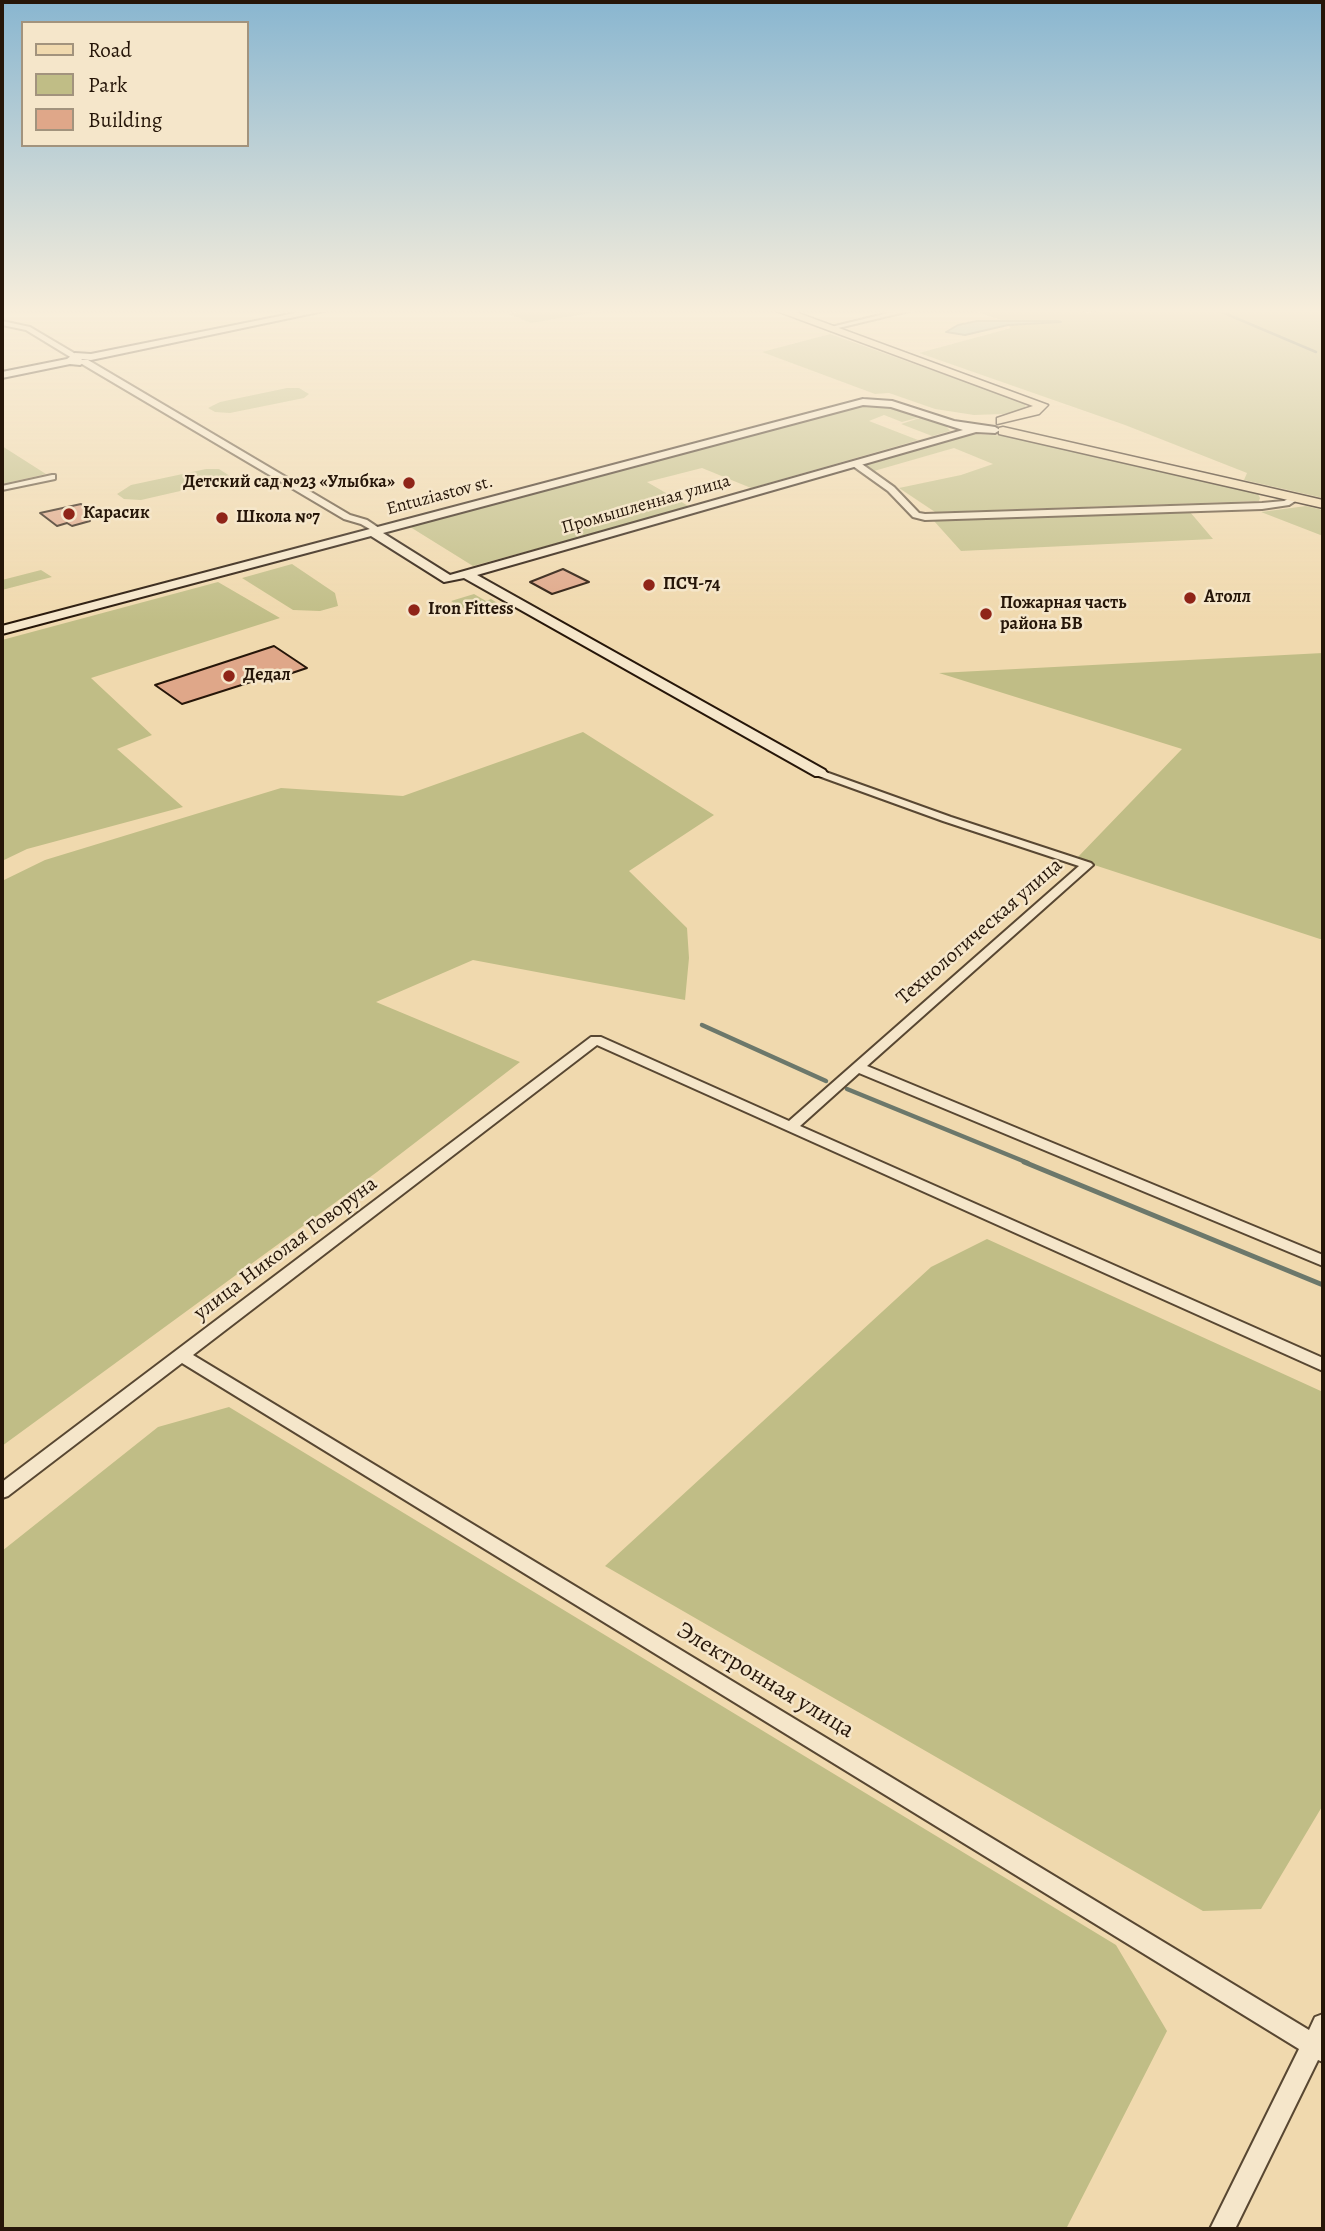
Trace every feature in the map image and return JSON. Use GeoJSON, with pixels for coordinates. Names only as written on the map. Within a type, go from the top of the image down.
{"type":"FeatureCollection","features":[{"type":"Feature","properties":{"kind":"main road"},"geometry":{"type":"LineString","coordinates":[[1019,421],[1030,414]]}},
{"type":"Feature","properties":{"kind":"main road"},"geometry":{"type":"LineString","coordinates":[[993,427],[1015,430],[1019,428],[1019,421]]}},
{"type":"Feature","properties":{"kind":"main road"},"geometry":{"type":"LineString","coordinates":[[1019,421],[1099,452]]}},
{"type":"Feature","properties":{"kind":"main road"},"geometry":{"type":"LineString","coordinates":[[993,427],[1323,504]]}},
{"type":"Feature","properties":{"kind":"street"},"geometry":{"type":"LineString","coordinates":[[178,414],[347,517],[352,524],[372,532]]}},
{"type":"Feature","properties":{"kind":"street","name":"Entuziastov st."},"geometry":{"type":"LineString","coordinates":[[2,630],[817,414]]}},
{"type":"Feature","properties":{"kind":"street","name":"Entuziastov st."},"geometry":{"type":"LineString","coordinates":[[922,414],[951,424],[993,427]]}},
{"type":"Feature","properties":{"kind":"street","name":"Промышленная улица"},"geometry":{"type":"LineString","coordinates":[[372,532],[449,579],[993,427]]}},
{"type":"Feature","properties":{"kind":"street"},"geometry":{"type":"LineString","coordinates":[[856,464],[891,489],[916,515],[925,517],[1262,506],[1286,503],[1296,498]]}},
{"type":"Feature","properties":{"kind":"street"},"geometry":{"type":"LineString","coordinates":[[2,488],[52,477]]}},
{"type":"Feature","properties":{"kind":"street","name":"Технологическая улица"},"geometry":{"type":"LineString","coordinates":[[467,574],[820,773],[947,819],[1087,865],[857,1067]]}},
{"type":"Feature","properties":{"kind":"street","name":"улица Николая Говоруна"},"geometry":{"type":"LineString","coordinates":[[2,1491],[596,1040],[790,1127]]}},
{"type":"Feature","properties":{"kind":"street"},"geometry":{"type":"LineString","coordinates":[[1323,1261],[857,1067],[790,1127],[1323,1365]]}},
{"type":"Feature","properties":{"kind":"street","name":"Электронная улица"},"geometry":{"type":"LineString","coordinates":[[181,1355],[1320,2040]]}},
{"type":"Feature","properties":{"kind":"street"},"geometry":{"type":"LineString","coordinates":[[1222,2229],[1320,2040]]}},
{"type":"Feature","properties":{"kind":"green space"},"geometry":{"type":"Polygon","coordinates":[[[832,414],[914,414],[921,417],[902,422],[884,415],[869,421],[918,440],[932,436],[901,424],[923,417],[946,426],[950,431],[751,488],[702,468],[647,482],[690,507],[473,566],[407,525],[832,414]]]}},
{"type":"Feature","properties":{"kind":"green space"},"geometry":{"type":"Polygon","coordinates":[[[1094,414],[1323,414],[1323,498],[1244,480],[1247,473],[1094,414]]]}},
{"type":"Feature","properties":{"kind":"green space"},"geometry":{"type":"Polygon","coordinates":[[[970,434],[1012,436],[1258,494],[1260,498],[1259,501],[935,512],[899,488],[961,475],[993,464],[954,448],[874,471],[865,465],[970,434]]]}},
{"type":"Feature","properties":{"kind":"green space"},"geometry":{"type":"Polygon","coordinates":[[[2,446],[46,474],[2,484],[2,446]]]}},
{"type":"Feature","properties":{"kind":"green space"},"geometry":{"type":"Polygon","coordinates":[[[206,469],[219,469],[230,476],[224,481],[141,500],[124,499],[117,494],[131,485],[206,469]]]}},
{"type":"Feature","properties":{"kind":"green space"},"geometry":{"type":"Polygon","coordinates":[[[1306,506],[1323,510],[1323,536],[1261,512],[1306,506]]]}},
{"type":"Feature","properties":{"kind":"green space"},"geometry":{"type":"Polygon","coordinates":[[[1190,512],[1213,539],[961,551],[934,521],[1190,512]]]}},
{"type":"Feature","properties":{"kind":"green space"},"geometry":{"type":"Polygon","coordinates":[[[292,564],[335,593],[338,606],[320,611],[293,610],[242,578],[292,564]]]}},
{"type":"Feature","properties":{"kind":"green space"},"geometry":{"type":"Polygon","coordinates":[[[41,570],[52,577],[2,590],[2,580],[41,570]]]}},
{"type":"Feature","properties":{"kind":"green space"},"geometry":{"type":"Polygon","coordinates":[[[218,582],[280,618],[91,678],[152,735],[117,749],[183,807],[27,849],[2,861],[2,640],[218,582]]]}},
{"type":"Feature","properties":{"kind":"green space"},"geometry":{"type":"Polygon","coordinates":[[[474,594],[486,601],[491,599],[507,609],[487,615],[472,613],[451,601],[474,594]]]}},
{"type":"Feature","properties":{"kind":"green space"},"geometry":{"type":"Polygon","coordinates":[[[1323,653],[1323,939],[1076,859],[1182,749],[939,673],[1323,653]]]}},
{"type":"Feature","properties":{"kind":"green space"},"geometry":{"type":"Polygon","coordinates":[[[583,732],[714,815],[629,871],[687,928],[689,958],[685,1000],[473,960],[376,1002],[520,1062],[377,1172],[2,1446],[2,881],[45,860],[281,788],[403,796],[583,732]]]}},
{"type":"Feature","properties":{"kind":"green space"},"geometry":{"type":"Polygon","coordinates":[[[987,1239],[1323,1392],[1323,1805],[1261,1909],[1203,1911],[605,1566],[931,1267],[987,1239]]]}},
{"type":"Feature","properties":{"kind":"green space"},"geometry":{"type":"Polygon","coordinates":[[[229,1407],[1116,1945],[1167,2031],[1066,2229],[2,2229],[2,1551],[158,1427],[229,1407]]]}},
{"type":"Feature","properties":{"kind":"building","name":"Карасик"},"geometry":{"type":"Polygon","coordinates":[[[81,504],[98,516],[86,518],[90,521],[72,526],[67,523],[57,526],[40,513],[81,504]]]}},
{"type":"Feature","properties":{"kind":"building"},"geometry":{"type":"Polygon","coordinates":[[[563,569],[589,582],[552,594],[530,582],[563,569]]]}},
{"type":"Feature","properties":{"kind":"building","name":"Дедал"},"geometry":{"type":"Polygon","coordinates":[[[274,646],[307,668],[280,677],[276,674],[182,704],[155,685],[274,646]]]}},
{"type":"Feature","properties":{"kind":"waterway"},"geometry":{"type":"LineString","coordinates":[[702,1025],[826,1081]]}},
{"type":"Feature","properties":{"kind":"waterway"},"geometry":{"type":"LineString","coordinates":[[847,1089],[1028,1163]]}},
{"type":"Feature","properties":{"kind":"waterway"},"geometry":{"type":"LineString","coordinates":[[1024,1162],[1323,1285]]}},
{"type":"Feature","properties":{"kind":"place","name":"Детский сад №23 «Улыбка»"},"geometry":{"type":"Point","coordinates":[409,483]}},
{"type":"Feature","properties":{"kind":"place","name":"Карасик"},"geometry":{"type":"Point","coordinates":[69,514]}},
{"type":"Feature","properties":{"kind":"place","name":"Школа №7"},"geometry":{"type":"Point","coordinates":[222,518]}},
{"type":"Feature","properties":{"kind":"place","name":"ПСЧ-74"},"geometry":{"type":"Point","coordinates":[649,585]}},
{"type":"Feature","properties":{"kind":"place","name":"Атолл"},"geometry":{"type":"Point","coordinates":[1190,598]}},
{"type":"Feature","properties":{"kind":"place","name":"Iron Fittess"},"geometry":{"type":"Point","coordinates":[414,610]}},
{"type":"Feature","properties":{"kind":"place","name":"Пожарная часть района БВ"},"geometry":{"type":"Point","coordinates":[986,614]}},
{"type":"Feature","properties":{"kind":"place","name":"Дедал"},"geometry":{"type":"Point","coordinates":[229,676]}}]}
